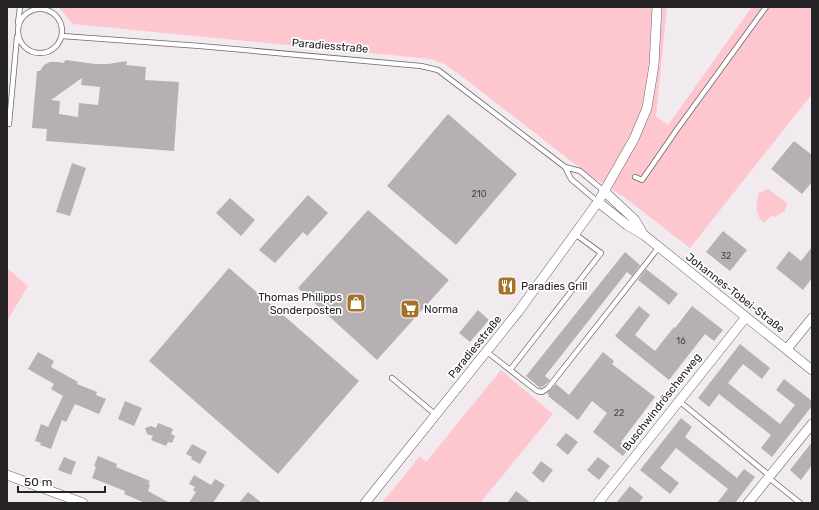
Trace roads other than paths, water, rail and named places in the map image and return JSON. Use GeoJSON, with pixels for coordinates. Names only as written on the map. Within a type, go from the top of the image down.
{"type":"FeatureCollection","features":[{"type":"Feature","properties":{"kind":"street","name":"Paradiesstraße"},"geometry":{"type":"LineString","coordinates":[[364,503],[518,312],[605,192],[634,139],[646,108],[654,65],[657,7]]}},
{"type":"Feature","properties":{"kind":"street","name":"Johannes-Tobei-Straße"},"geometry":{"type":"LineString","coordinates":[[605,192],[635,220],[644,235]]}},
{"type":"Feature","properties":{"kind":"street","name":"Johannes-Tobei-Straße"},"geometry":{"type":"LineString","coordinates":[[598,202],[644,235],[812,370]]}},
{"type":"Feature","properties":{"kind":"street","name":"Buschwindröschenweg"},"geometry":{"type":"LineString","coordinates":[[598,503],[746,317]]}},
{"type":"Feature","properties":{"kind":"street"},"geometry":{"type":"LineString","coordinates":[[787,349],[812,318]]}},
{"type":"Feature","properties":{"kind":"street"},"geometry":{"type":"LineString","coordinates":[[748,503],[812,424]]}},
{"type":"Feature","properties":{"kind":"street"},"geometry":{"type":"LineString","coordinates":[[7,475],[83,503]]}},
{"type":"Feature","properties":{"kind":"lane"},"geometry":{"type":"LineString","coordinates":[[7,123],[9,124],[20,7]]}},
{"type":"Feature","properties":{"kind":"lane"},"geometry":{"type":"LineString","coordinates":[[635,177],[642,180],[766,7]]}},
{"type":"Feature","properties":{"kind":"lane"},"geometry":{"type":"LineString","coordinates":[[43,9],[50,11],[60,22],[62,36],[59,42],[50,51],[37,53],[25,48],[18,37],[18,30],[19,23],[23,17],[29,12],[43,9]]}},
{"type":"Feature","properties":{"kind":"lane","name":"Paradiesstraße"},"geometry":{"type":"LineString","coordinates":[[62,36],[200,46],[420,66],[438,70],[564,167],[571,178],[598,202]]}},
{"type":"Feature","properties":{"kind":"lane","name":"Paradiesstraße"},"geometry":{"type":"LineString","coordinates":[[564,167],[580,171],[605,192]]}},
{"type":"Feature","properties":{"kind":"lane"},"geometry":{"type":"LineString","coordinates":[[510,370],[601,253],[575,234]]}},
{"type":"Feature","properties":{"kind":"lane"},"geometry":{"type":"LineString","coordinates":[[487,352],[537,391],[542,392],[548,388],[659,247]]}},
{"type":"Feature","properties":{"kind":"lane"},"geometry":{"type":"LineString","coordinates":[[392,378],[436,415]]}},
{"type":"Feature","properties":{"kind":"lane"},"geometry":{"type":"LineString","coordinates":[[679,401],[800,503]]}},
{"type":"Feature","properties":{"kind":"place","name":"Paradies Grill"},"geometry":{"type":"Point","coordinates":[507,286]}},
{"type":"Feature","properties":{"kind":"place","name":"Thomas Philipps Sonderposten"},"geometry":{"type":"Point","coordinates":[356,303]}},
{"type":"Feature","properties":{"kind":"place","name":"Norma"},"geometry":{"type":"Point","coordinates":[410,309]}}]}
